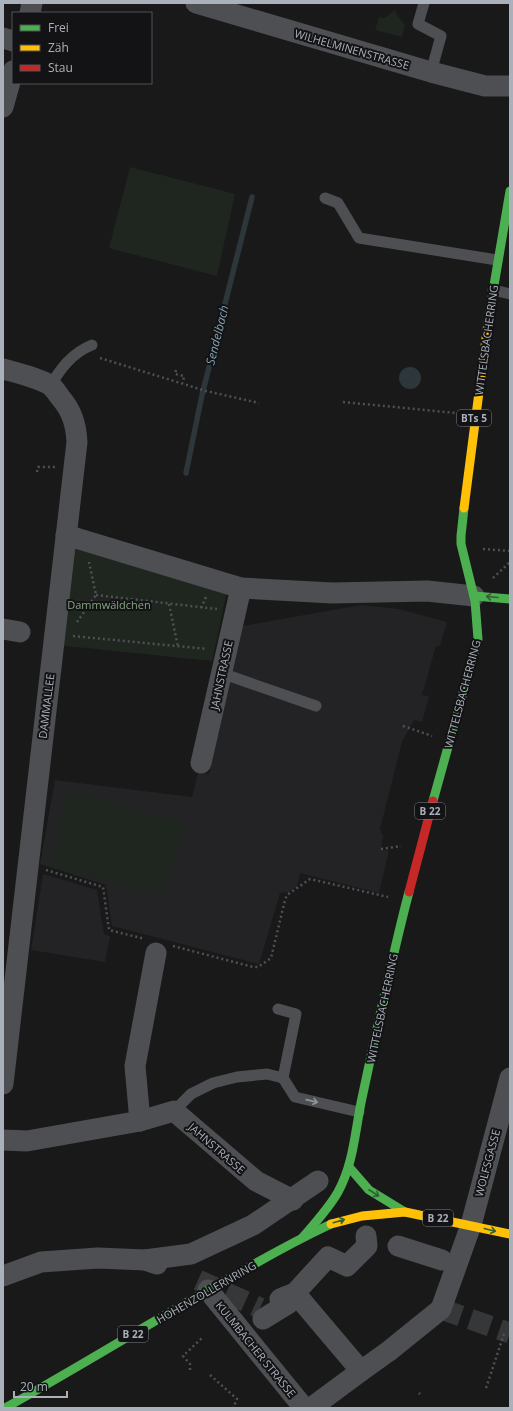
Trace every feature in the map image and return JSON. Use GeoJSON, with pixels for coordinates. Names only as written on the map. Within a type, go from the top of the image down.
{"type":"FeatureCollection","features":[{"type":"Feature","properties":{"kind":"main road","name":"WITTELSBACHERRING"},"geometry":{"type":"LineString","coordinates":[[350,1167],[359,1112],[406,901],[478,639],[474,596],[461,547],[461,536],[474,415],[497,260],[510,191]]}},
{"type":"Feature","properties":{"kind":"main road"},"geometry":{"type":"LineString","coordinates":[[474,596],[510,599]]}},
{"type":"Feature","properties":{"kind":"main road","name":"B 22"},"geometry":{"type":"LineString","coordinates":[[303,1237],[323,1214],[338,1192],[350,1167],[369,1190],[405,1212]]}},
{"type":"Feature","properties":{"kind":"main road","name":"B 22"},"geometry":{"type":"LineString","coordinates":[[303,1237],[336,1222],[362,1216],[405,1212],[510,1234]]}},
{"type":"Feature","properties":{"kind":"main road","name":"HOHENZOLLERNRING"},"geometry":{"type":"LineString","coordinates":[[9,1407],[208,1290],[303,1237]]}},
{"type":"Feature","properties":{"kind":"street","name":"WILHELMINENSTRASSE"},"geometry":{"type":"LineString","coordinates":[[196,3],[431,72],[485,86],[510,86]]}},
{"type":"Feature","properties":{"kind":"street"},"geometry":{"type":"LineString","coordinates":[[3,107],[9,72]]}},
{"type":"Feature","properties":{"kind":"street","name":"DAMMALLEE"},"geometry":{"type":"LineString","coordinates":[[3,369],[27,375],[50,386],[70,410],[74,420],[77,442],[75,538],[28,864],[3,1084]]}},
{"type":"Feature","properties":{"kind":"street"},"geometry":{"type":"LineString","coordinates":[[75,538],[241,588],[332,593],[426,592],[474,596]]}},
{"type":"Feature","properties":{"kind":"street","name":"JAHNSTRASSE"},"geometry":{"type":"LineString","coordinates":[[201,763],[241,588]]}},
{"type":"Feature","properties":{"kind":"street"},"geometry":{"type":"LineString","coordinates":[[140,1121],[135,1066],[158,948]]}},
{"type":"Feature","properties":{"kind":"street","name":"WOLFSGASSE"},"geometry":{"type":"LineString","coordinates":[[471,1225],[510,1078]]}},
{"type":"Feature","properties":{"kind":"street"},"geometry":{"type":"LineString","coordinates":[[3,1140],[27,1141],[140,1121],[174,1111]]}},
{"type":"Feature","properties":{"kind":"street","name":"JAHNSTRASSE"},"geometry":{"type":"LineString","coordinates":[[174,1111],[256,1181],[293,1200]]}},
{"type":"Feature","properties":{"kind":"street"},"geometry":{"type":"LineString","coordinates":[[3,1276],[42,1262],[98,1258],[145,1260],[191,1254],[253,1225],[293,1200],[318,1181]]}},
{"type":"Feature","properties":{"kind":"street"},"geometry":{"type":"LineString","coordinates":[[311,1408],[389,1351],[441,1309],[471,1225]]}},
{"type":"Feature","properties":{"kind":"street"},"geometry":{"type":"LineString","coordinates":[[287,1296],[328,1257],[347,1266],[367,1246],[366,1236]]}},
{"type":"Feature","properties":{"kind":"street"},"geometry":{"type":"LineString","coordinates":[[398,1246],[442,1260]]}},
{"type":"Feature","properties":{"kind":"street"},"geometry":{"type":"LineString","coordinates":[[145,1260],[175,1269]]}},
{"type":"Feature","properties":{"kind":"street","name":"KULMBACHER STRASSE"},"geometry":{"type":"LineString","coordinates":[[208,1290],[304,1408]]}},
{"type":"Feature","properties":{"kind":"street"},"geometry":{"type":"LineString","coordinates":[[287,1296],[361,1371]]}},
{"type":"Feature","properties":{"kind":"street"},"geometry":{"type":"LineString","coordinates":[[263,1319],[289,1303],[287,1296]]}},
{"type":"Feature","properties":{"kind":"lane"},"geometry":{"type":"LineString","coordinates":[[424,3],[418,24],[441,36],[431,72]]}},
{"type":"Feature","properties":{"kind":"lane"},"geometry":{"type":"LineString","coordinates":[[325,198],[338,203],[359,238],[497,260]]}},
{"type":"Feature","properties":{"kind":"lane"},"geometry":{"type":"LineString","coordinates":[[493,290],[510,294]]}},
{"type":"Feature","properties":{"kind":"lane"},"geometry":{"type":"LineString","coordinates":[[50,386],[64,365],[74,355],[83,348],[92,345]]}},
{"type":"Feature","properties":{"kind":"lane"},"geometry":{"type":"LineString","coordinates":[[221,673],[316,706]]}},
{"type":"Feature","properties":{"kind":"lane"},"geometry":{"type":"LineString","coordinates":[[278,1009],[296,1014],[283,1078]]}},
{"type":"Feature","properties":{"kind":"lane"},"geometry":{"type":"LineString","coordinates":[[174,1111],[191,1094],[213,1083],[237,1077],[267,1074],[283,1078],[295,1097],[359,1112]]}},
{"type":"Feature","properties":{"kind":"path"},"geometry":{"type":"LineString","coordinates":[[95,356],[206,391],[259,402]]}},
{"type":"Feature","properties":{"kind":"path"},"geometry":{"type":"LineString","coordinates":[[176,370],[175,374],[184,376],[183,383]]}},
{"type":"Feature","properties":{"kind":"path"},"geometry":{"type":"LineString","coordinates":[[343,402],[474,415]]}},
{"type":"Feature","properties":{"kind":"path"},"geometry":{"type":"LineString","coordinates":[[75,538],[96,595]]}},
{"type":"Feature","properties":{"kind":"path"},"geometry":{"type":"LineString","coordinates":[[461,547],[510,551]]}},
{"type":"Feature","properties":{"kind":"path"},"geometry":{"type":"LineString","coordinates":[[96,595],[235,611]]}},
{"type":"Feature","properties":{"kind":"path"},"geometry":{"type":"LineString","coordinates":[[61,636],[96,595]]}},
{"type":"Feature","properties":{"kind":"path"},"geometry":{"type":"LineString","coordinates":[[169,604],[178,646]]}},
{"type":"Feature","properties":{"kind":"path"},"geometry":{"type":"LineString","coordinates":[[61,636],[226,651]]}},
{"type":"Feature","properties":{"kind":"path"},"geometry":{"type":"LineString","coordinates":[[403,726],[449,742]]}},
{"type":"Feature","properties":{"kind":"path"},"geometry":{"type":"LineString","coordinates":[[28,864],[103,887],[109,930],[158,948],[253,967],[258,967],[271,958],[287,895],[310,879],[406,901]]}},
{"type":"Feature","properties":{"kind":"path"},"geometry":{"type":"LineString","coordinates":[[486,1388],[504,1331]]}},
{"type":"Feature","properties":{"kind":"path"},"geometry":{"type":"LineString","coordinates":[[190,1370],[190,1364],[183,1356],[203,1337]]}},
{"type":"Feature","properties":{"kind":"path"},"geometry":{"type":"LineString","coordinates":[[210,1375],[237,1399],[233,1408]]}},
{"type":"Feature","properties":{"kind":"shaded area"},"geometry":{"type":"Polygon","coordinates":[[[410,367],[418,370],[421,378],[418,386],[410,389],[402,386],[399,378],[402,370],[410,367]]]}},
{"type":"Feature","properties":{"kind":"shaded area"},"geometry":{"type":"Polygon","coordinates":[[[361,605],[399,609],[447,622],[440,646],[436,646],[422,695],[429,696],[422,722],[414,720],[402,742],[380,829],[383,836],[381,849],[389,851],[379,893],[300,873],[297,886],[289,892],[280,893],[259,964],[112,926],[106,885],[40,864],[55,780],[192,797],[198,773],[209,774],[243,626],[361,605]]]}},
{"type":"Feature","properties":{"kind":"shaded area"},"geometry":{"type":"Polygon","coordinates":[[[43,874],[97,890],[104,934],[110,936],[105,962],[31,950],[43,874]]]}},
{"type":"Feature","properties":{"kind":"green space"},"geometry":{"type":"Polygon","coordinates":[[[395,10],[396,14],[405,25],[402,37],[375,30],[379,17],[385,18],[395,10]]]}},
{"type":"Feature","properties":{"kind":"green space"},"geometry":{"type":"Polygon","coordinates":[[[130,167],[235,194],[217,276],[109,248],[130,167]]]}},
{"type":"Feature","properties":{"kind":"green space","name":"Dammwäldchen"},"geometry":{"type":"Polygon","coordinates":[[[72,546],[227,591],[212,661],[56,645],[72,546]]]}},
{"type":"Feature","properties":{"kind":"green space"},"geometry":{"type":"Polygon","coordinates":[[[66,791],[185,823],[164,895],[50,866],[66,791]]]}},
{"type":"Feature","properties":{"kind":"waterway","name":"Sendelbach"},"geometry":{"type":"LineString","coordinates":[[186,473],[202,395],[252,197]]}},
{"type":"Feature","properties":{"kind":"tunnel"},"geometry":{"type":"LineString","coordinates":[[198,1280],[260,1308]]}},
{"type":"Feature","properties":{"kind":"tunnel"},"geometry":{"type":"LineString","coordinates":[[441,1309],[510,1333]]}},
{"type":"Feature","properties":{"kind":"traffic: fast"},"geometry":{"type":"LineString","coordinates":[[489,315],[510,191]]}},
{"type":"Feature","properties":{"kind":"traffic: fast"},"geometry":{"type":"LineString","coordinates":[[433,801],[478,639],[475,601],[461,544],[464,508]]}},
{"type":"Feature","properties":{"kind":"traffic: fast"},"geometry":{"type":"LineString","coordinates":[[474,596],[510,599]]}},
{"type":"Feature","properties":{"kind":"traffic: fast"},"geometry":{"type":"LineString","coordinates":[[303,1237],[334,1198],[348,1170],[384,995],[409,892]]}},
{"type":"Feature","properties":{"kind":"traffic: fast"},"geometry":{"type":"LineString","coordinates":[[349,1167],[369,1190],[405,1212]]}},
{"type":"Feature","properties":{"kind":"traffic: fast"},"geometry":{"type":"LineString","coordinates":[[5,1408],[260,1261],[331,1224]]}},
{"type":"Feature","properties":{"kind":"traffic: slow"},"geometry":{"type":"LineString","coordinates":[[464,508],[489,315]]}},
{"type":"Feature","properties":{"kind":"traffic: slow"},"geometry":{"type":"LineString","coordinates":[[331,1224],[362,1216],[405,1212],[510,1234]]}},
{"type":"Feature","properties":{"kind":"traffic: jam"},"geometry":{"type":"LineString","coordinates":[[409,892],[433,801]]}}]}
